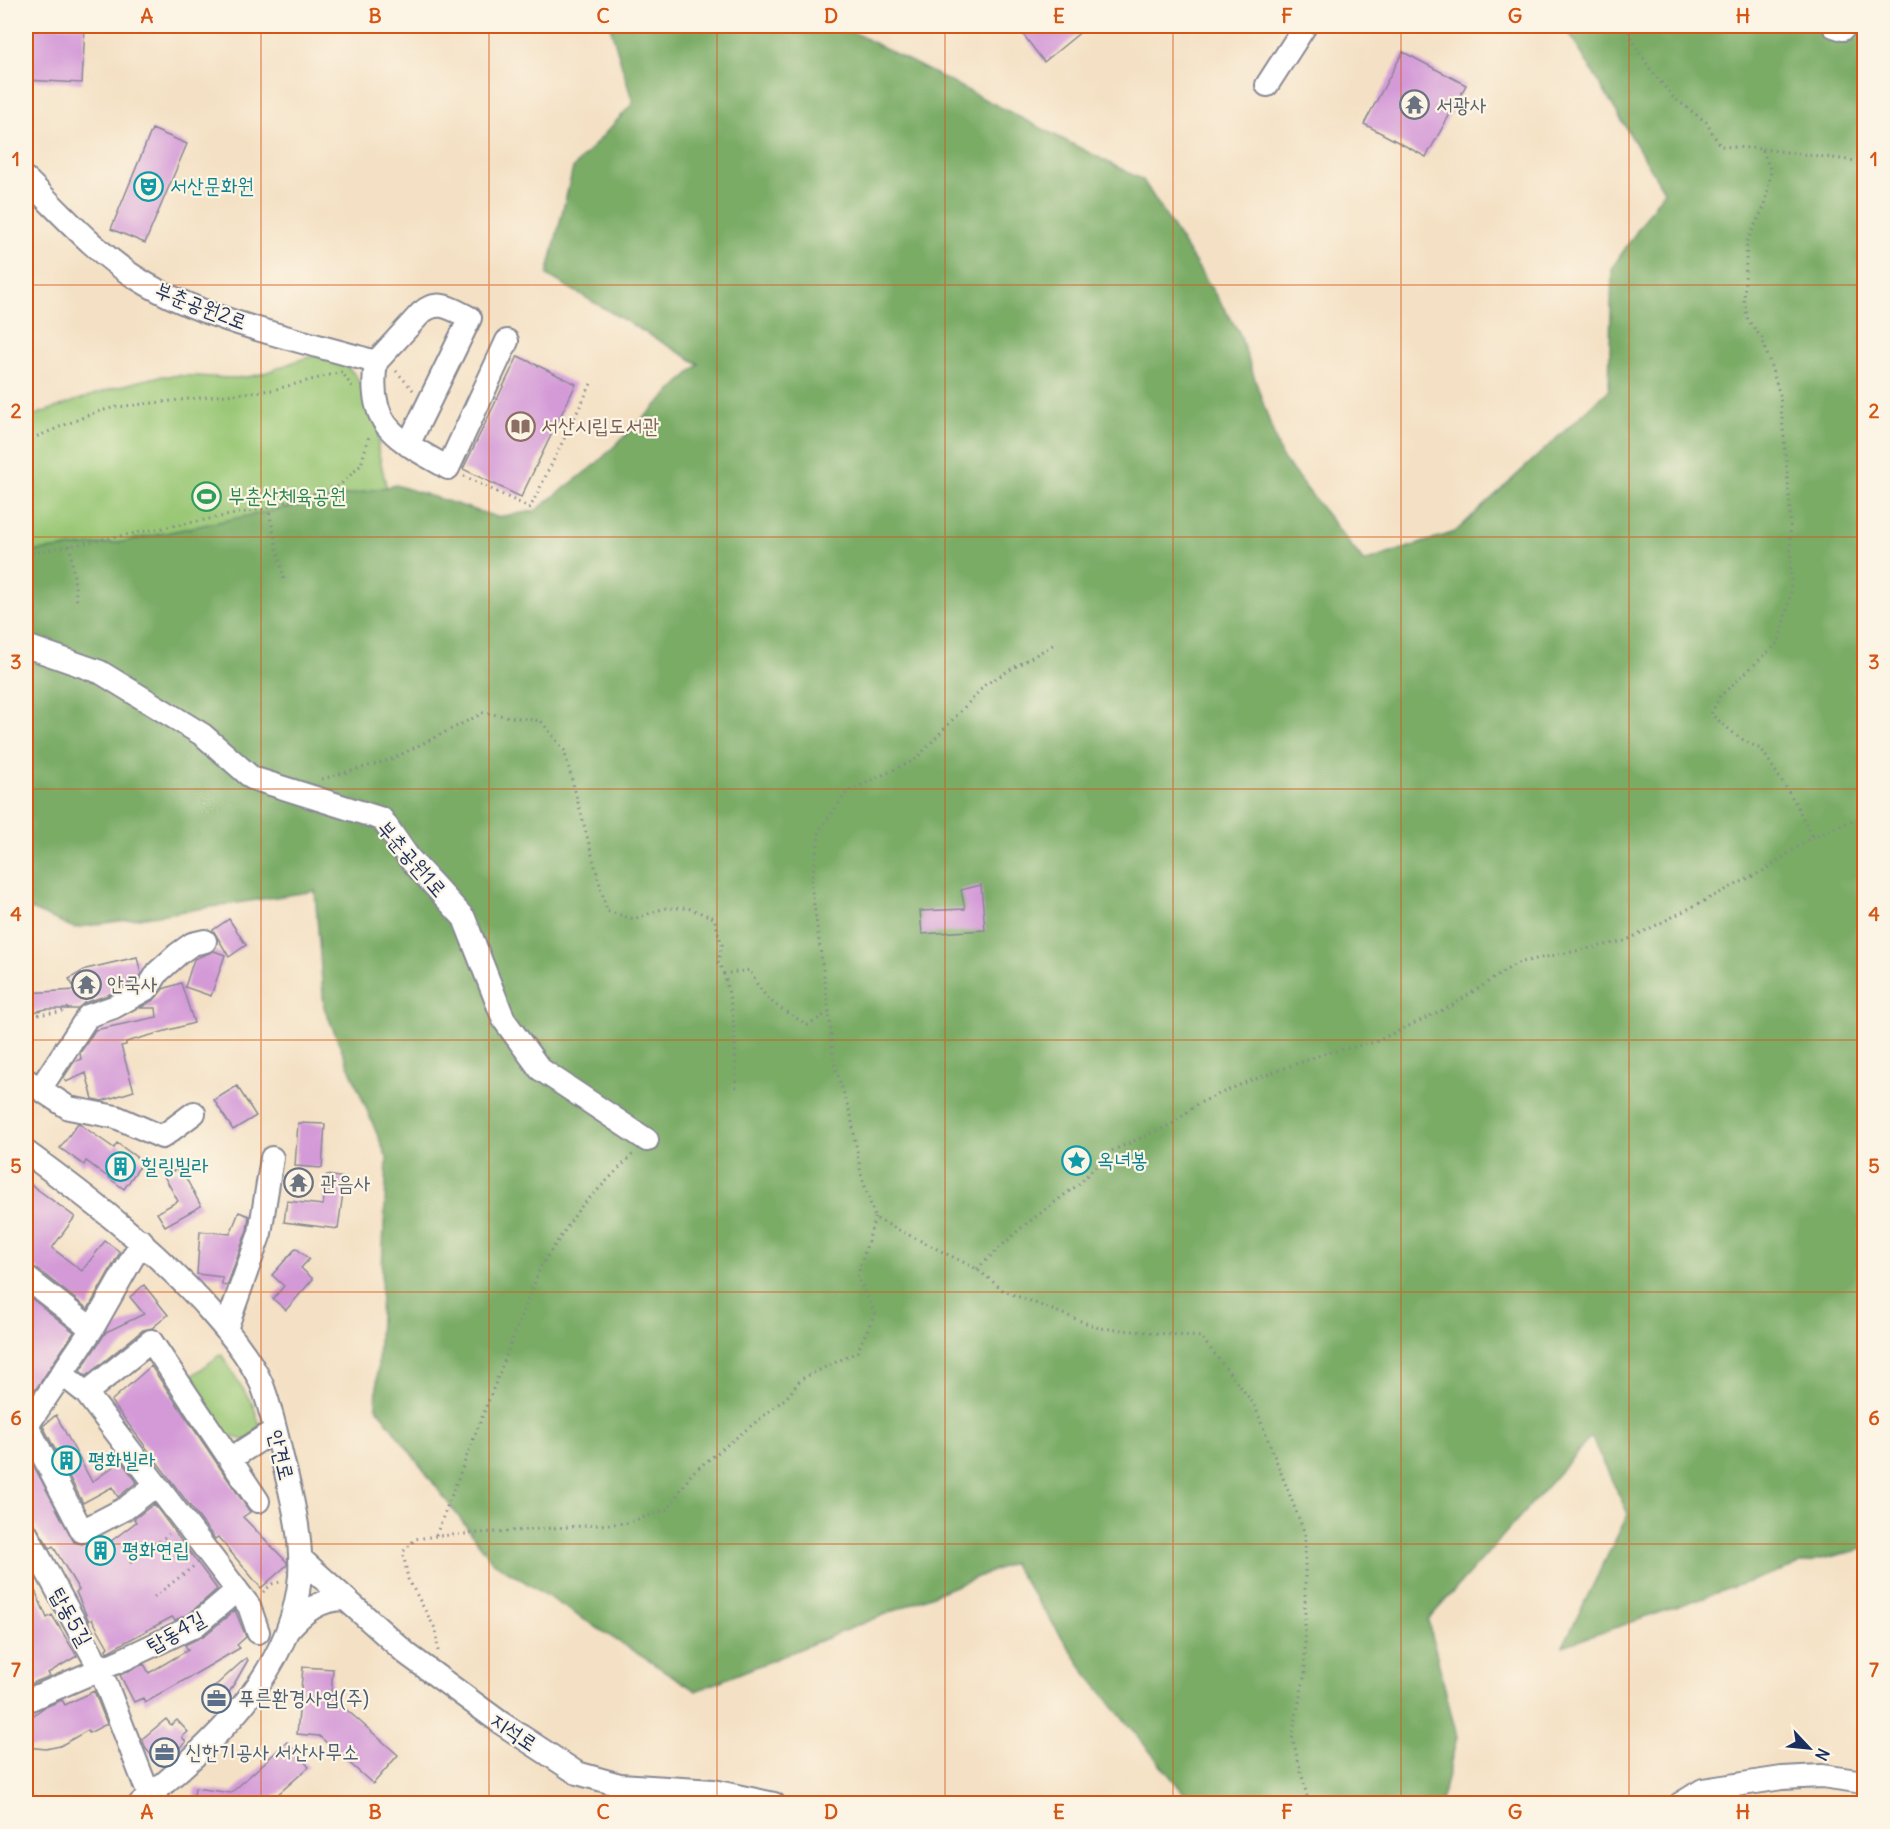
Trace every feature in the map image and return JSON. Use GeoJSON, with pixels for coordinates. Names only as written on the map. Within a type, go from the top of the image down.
{"type":"FeatureCollection","features":[{"type":"Feature","properties":{"kind":"street"},"geometry":{"type":"LineString","coordinates":[[1267,85],[1305,26]]}},
{"type":"Feature","properties":{"kind":"street","name":"부춘공원2로"},"geometry":{"type":"LineString","coordinates":[[26,179],[113,261],[171,298],[213,314],[376,362]]}},
{"type":"Feature","properties":{"kind":"street"},"geometry":{"type":"LineString","coordinates":[[408,445],[470,318],[446,305],[428,307],[376,362],[374,387],[380,414],[386,427],[408,445],[448,468],[507,341]]}},
{"type":"Feature","properties":{"kind":"street","name":"부춘공원1로"},"geometry":{"type":"LineString","coordinates":[[26,646],[100,672],[203,735],[252,778],[382,819],[409,858],[464,918],[504,1020],[540,1069],[647,1140]]}},
{"type":"Feature","properties":{"kind":"street"},"geometry":{"type":"LineString","coordinates":[[194,1113],[162,1137],[116,1117],[69,1108],[33,1085],[88,1016],[114,1007],[148,988],[158,972],[178,954],[192,944],[205,941]]}},
{"type":"Feature","properties":{"kind":"street","name":"안견로"},"geometry":{"type":"LineString","coordinates":[[26,1152],[97,1204],[142,1241],[226,1329],[243,1352],[261,1384],[294,1509],[300,1568],[284,1636],[261,1680],[228,1723],[145,1799]]}},
{"type":"Feature","properties":{"kind":"street"},"geometry":{"type":"LineString","coordinates":[[226,1329],[260,1233],[272,1158]]}},
{"type":"Feature","properties":{"kind":"street"},"geometry":{"type":"LineString","coordinates":[[142,1241],[92,1329],[26,1426],[82,1531],[126,1508],[156,1485]]}},
{"type":"Feature","properties":{"kind":"street"},"geometry":{"type":"LineString","coordinates":[[28,1280],[92,1329]]}},
{"type":"Feature","properties":{"kind":"street"},"geometry":{"type":"LineString","coordinates":[[86,1393],[151,1341],[258,1501]]}},
{"type":"Feature","properties":{"kind":"street"},"geometry":{"type":"LineString","coordinates":[[62,1374],[86,1393],[243,1598],[258,1632]]}},
{"type":"Feature","properties":{"kind":"street"},"geometry":{"type":"LineString","coordinates":[[230,1459],[275,1430]]}},
{"type":"Feature","properties":{"kind":"street","name":"탑동5길"},"geometry":{"type":"LineString","coordinates":[[26,1533],[100,1669],[145,1799]]}},
{"type":"Feature","properties":{"kind":"street","name":"지석로"},"geometry":{"type":"LineString","coordinates":[[300,1568],[345,1599],[441,1680],[561,1764],[597,1780],[620,1785],[713,1791],[774,1803]]}},
{"type":"Feature","properties":{"kind":"street","name":"탑동4길"},"geometry":{"type":"LineString","coordinates":[[100,1669],[196,1625],[243,1598]]}},
{"type":"Feature","properties":{"kind":"street"},"geometry":{"type":"LineString","coordinates":[[284,1636],[297,1619],[314,1606],[326,1601],[345,1599]]}},
{"type":"Feature","properties":{"kind":"street","name":"탑동5길"},"geometry":{"type":"LineString","coordinates":[[26,1701],[100,1669]]}},
{"type":"Feature","properties":{"kind":"street"},"geometry":{"type":"LineString","coordinates":[[1680,1803],[1703,1790],[1782,1778],[1822,1776],[1864,1782]]}},
{"type":"Feature","properties":{"kind":"path"},"geometry":{"type":"LineString","coordinates":[[1627,26],[1635,45],[1651,70],[1673,96],[1706,122],[1720,146],[1864,162]]}},
{"type":"Feature","properties":{"kind":"path"},"geometry":{"type":"LineString","coordinates":[[1762,149],[1771,171],[1765,205],[1747,241],[1744,300],[1748,320],[1762,338],[1780,395],[1790,506],[1791,592],[1779,642],[1719,697],[1711,714],[1738,737],[1762,750],[1795,802],[1812,837]]}},
{"type":"Feature","properties":{"kind":"path"},"geometry":{"type":"LineString","coordinates":[[376,362],[392,367],[429,404]]}},
{"type":"Feature","properties":{"kind":"path"},"geometry":{"type":"LineString","coordinates":[[26,441],[96,412],[116,407],[272,390],[342,372],[356,393]]}},
{"type":"Feature","properties":{"kind":"path"},"geometry":{"type":"LineString","coordinates":[[448,468],[530,508],[591,384]]}},
{"type":"Feature","properties":{"kind":"path"},"geometry":{"type":"LineString","coordinates":[[26,554],[268,507],[340,485],[357,472],[365,457],[369,434]]}},
{"type":"Feature","properties":{"kind":"path"},"geometry":{"type":"LineString","coordinates":[[268,507],[284,580]]}},
{"type":"Feature","properties":{"kind":"path"},"geometry":{"type":"LineString","coordinates":[[70,546],[77,603]]}},
{"type":"Feature","properties":{"kind":"path"},"geometry":{"type":"LineString","coordinates":[[441,1680],[436,1630],[408,1579],[403,1552],[416,1539],[627,1522],[668,1509],[692,1473],[787,1397],[801,1379],[857,1352],[875,1313],[857,1277],[875,1218],[861,1174],[851,1116],[834,1063],[830,1012],[811,884],[820,828],[848,791],[915,760],[986,684],[1056,643]]}},
{"type":"Feature","properties":{"kind":"path"},"geometry":{"type":"LineString","coordinates":[[292,790],[352,769],[390,760],[483,713],[542,721],[564,750],[607,910],[634,919],[665,908],[688,908],[714,918],[722,945],[718,961],[731,999],[735,1034],[736,1088]]}},
{"type":"Feature","properties":{"kind":"path"},"geometry":{"type":"LineString","coordinates":[[977,1269],[1022,1227],[1079,1184],[1109,1152],[1172,1124],[1197,1104],[1244,1083],[1326,1053],[1375,1042],[1453,1005],[1517,963],[1625,941],[1763,871],[1812,837],[1864,816]]}},
{"type":"Feature","properties":{"kind":"path"},"geometry":{"type":"LineString","coordinates":[[724,974],[750,970],[759,990],[775,1005],[808,1025],[830,1012]]}},
{"type":"Feature","properties":{"kind":"path"},"geometry":{"type":"LineString","coordinates":[[26,1016],[62,1012],[72,1006],[77,1009],[84,1022]]}},
{"type":"Feature","properties":{"kind":"path"},"geometry":{"type":"LineString","coordinates":[[436,1536],[541,1266],[579,1209],[647,1140]]}},
{"type":"Feature","properties":{"kind":"path"},"geometry":{"type":"LineString","coordinates":[[875,1218],[977,1269],[1004,1291],[1099,1328],[1201,1337],[1254,1404],[1305,1534],[1305,1673],[1292,1736],[1309,1803]]}},
{"type":"Feature","properties":{"kind":"path"},"geometry":{"type":"LineString","coordinates":[[130,1563],[184,1522]]}},
{"type":"Feature","properties":{"kind":"path","name":"탑동4길"},"geometry":{"type":"LineString","coordinates":[[154,1597],[209,1554]]}},
{"type":"Feature","properties":{"kind":"path"},"geometry":{"type":"LineString","coordinates":[[243,1598],[300,1568]]}},
{"type":"Feature","properties":{"kind":"green space"},"geometry":{"type":"Polygon","coordinates":[[[610,26],[841,26],[1143,180],[1239,332],[1281,456],[1364,562],[1455,532],[1609,390],[1612,268],[1664,191],[1565,26],[1864,26],[1864,1549],[1800,1564],[1563,1646],[1628,1514],[1591,1437],[1428,1620],[1457,1737],[1441,1803],[1192,1803],[1086,1673],[1012,1563],[696,1691],[492,1561],[376,1407],[387,1158],[324,1007],[315,891],[74,928],[26,907],[26,552],[122,542],[396,485],[497,517],[535,511],[597,463],[699,364],[547,275],[573,168],[633,103],[610,26]]]}},
{"type":"Feature","properties":{"kind":"green space","name":"부춘산체육공원"},"geometry":{"type":"Polygon","coordinates":[[[314,356],[340,359],[356,376],[364,390],[379,431],[378,450],[399,543],[26,624],[26,418],[107,390],[157,377],[182,375],[245,377],[314,356]]]}},
{"type":"Feature","properties":{"kind":"green space"},"geometry":{"type":"Polygon","coordinates":[[[221,1354],[253,1405],[260,1425],[254,1437],[247,1441],[226,1435],[187,1380],[221,1354]]]}},
{"type":"Feature","properties":{"kind":"building"},"geometry":{"type":"Polygon","coordinates":[[[26,26],[85,26],[82,83],[26,80],[26,26]]]}},
{"type":"Feature","properties":{"kind":"building"},"geometry":{"type":"Polygon","coordinates":[[[1031,26],[1088,26],[1044,62],[1022,33],[1031,26]]]}},
{"type":"Feature","properties":{"kind":"building","name":"서광사"},"geometry":{"type":"Polygon","coordinates":[[[1403,52],[1466,85],[1426,157],[1364,124],[1403,52]]]}},
{"type":"Feature","properties":{"kind":"building","name":"서산문화원"},"geometry":{"type":"Polygon","coordinates":[[[152,129],[187,144],[145,243],[111,229],[152,129]]]}},
{"type":"Feature","properties":{"kind":"building","name":"서산시립도서관"},"geometry":{"type":"Polygon","coordinates":[[[518,356],[576,384],[521,497],[463,469],[518,356]]]}},
{"type":"Feature","properties":{"kind":"building"},"geometry":{"type":"Polygon","coordinates":[[[981,885],[985,930],[922,934],[920,911],[965,909],[961,890],[981,885]]]}},
{"type":"Feature","properties":{"kind":"building"},"geometry":{"type":"Polygon","coordinates":[[[229,919],[246,945],[229,957],[213,930],[229,919]]]}},
{"type":"Feature","properties":{"kind":"building"},"geometry":{"type":"Polygon","coordinates":[[[214,951],[225,955],[211,996],[185,987],[194,959],[214,951]]]}},
{"type":"Feature","properties":{"kind":"building"},"geometry":{"type":"Polygon","coordinates":[[[137,957],[141,974],[138,978],[108,995],[84,1003],[77,1009],[46,1009],[26,1014],[26,993],[76,990],[69,979],[86,969],[137,957]]]}},
{"type":"Feature","properties":{"kind":"building"},"geometry":{"type":"Polygon","coordinates":[[[181,983],[194,1023],[126,1042],[126,1045],[121,1046],[134,1091],[102,1101],[93,1099],[86,1073],[66,1082],[64,1077],[74,1062],[81,1059],[80,1053],[95,1030],[157,1017],[156,1008],[140,1008],[155,999],[163,989],[181,983]]]}},
{"type":"Feature","properties":{"kind":"building"},"geometry":{"type":"Polygon","coordinates":[[[237,1086],[256,1116],[233,1130],[214,1100],[237,1086]]]}},
{"type":"Feature","properties":{"kind":"building"},"geometry":{"type":"Polygon","coordinates":[[[78,1123],[114,1148],[117,1143],[143,1162],[124,1189],[86,1161],[84,1165],[60,1148],[78,1123]]]}},
{"type":"Feature","properties":{"kind":"building"},"geometry":{"type":"Polygon","coordinates":[[[298,1123],[325,1124],[322,1168],[295,1166],[298,1123]]]}},
{"type":"Feature","properties":{"kind":"building"},"geometry":{"type":"Polygon","coordinates":[[[177,1169],[179,1173],[182,1171],[201,1206],[165,1226],[157,1213],[178,1201],[164,1176],[177,1169]]]}},
{"type":"Feature","properties":{"kind":"building"},"geometry":{"type":"Polygon","coordinates":[[[327,1175],[345,1178],[338,1229],[284,1222],[287,1201],[323,1205],[327,1175]]]}},
{"type":"Feature","properties":{"kind":"building"},"geometry":{"type":"Polygon","coordinates":[[[26,1181],[75,1217],[52,1248],[82,1271],[105,1241],[120,1252],[88,1309],[36,1268],[26,1266],[26,1181]]]}},
{"type":"Feature","properties":{"kind":"building"},"geometry":{"type":"Polygon","coordinates":[[[239,1212],[249,1216],[247,1230],[227,1286],[222,1285],[222,1277],[197,1274],[200,1231],[230,1234],[239,1212]]]}},
{"type":"Feature","properties":{"kind":"building"},"geometry":{"type":"Polygon","coordinates":[[[296,1248],[309,1259],[301,1268],[313,1279],[286,1310],[273,1299],[284,1286],[272,1275],[296,1248]]]}},
{"type":"Feature","properties":{"kind":"building"},"geometry":{"type":"Polygon","coordinates":[[[144,1285],[168,1315],[152,1328],[143,1330],[86,1376],[80,1371],[106,1332],[144,1314],[130,1297],[144,1285]]]}},
{"type":"Feature","properties":{"kind":"building"},"geometry":{"type":"Polygon","coordinates":[[[26,1294],[74,1332],[26,1404],[26,1294]]]}},
{"type":"Feature","properties":{"kind":"building"},"geometry":{"type":"Polygon","coordinates":[[[151,1366],[250,1512],[243,1517],[287,1562],[287,1565],[261,1588],[218,1537],[215,1539],[111,1401],[151,1366]]]}},
{"type":"Feature","properties":{"kind":"building","name":"평화빌라"},"geometry":{"type":"Polygon","coordinates":[[[56,1415],[92,1482],[121,1461],[137,1482],[118,1497],[112,1487],[83,1503],[43,1426],[56,1415]]]}},
{"type":"Feature","properties":{"kind":"building"},"geometry":{"type":"Polygon","coordinates":[[[26,1451],[74,1542],[82,1544],[101,1536],[106,1545],[136,1522],[134,1519],[154,1504],[217,1589],[189,1614],[175,1620],[172,1617],[107,1652],[108,1647],[92,1619],[89,1621],[76,1592],[79,1590],[53,1546],[50,1548],[33,1522],[26,1520],[26,1451]]]}},
{"type":"Feature","properties":{"kind":"building"},"geometry":{"type":"Polygon","coordinates":[[[26,1570],[47,1618],[52,1615],[77,1656],[48,1673],[50,1676],[30,1684],[26,1675],[26,1570]]]}},
{"type":"Feature","properties":{"kind":"building"},"geometry":{"type":"Polygon","coordinates":[[[235,1610],[246,1637],[237,1645],[240,1648],[145,1703],[143,1698],[134,1702],[120,1675],[144,1664],[149,1673],[188,1650],[185,1645],[205,1635],[235,1610]]]}},
{"type":"Feature","properties":{"kind":"building"},"geometry":{"type":"Polygon","coordinates":[[[246,1658],[248,1660],[226,1698],[213,1708],[204,1696],[246,1658]]]}},
{"type":"Feature","properties":{"kind":"building"},"geometry":{"type":"Polygon","coordinates":[[[303,1667],[333,1669],[331,1696],[398,1755],[373,1784],[319,1736],[297,1734],[303,1667]]]}},
{"type":"Feature","properties":{"kind":"building"},"geometry":{"type":"Polygon","coordinates":[[[94,1691],[107,1724],[89,1733],[88,1730],[60,1746],[46,1749],[26,1747],[26,1721],[43,1708],[62,1700],[65,1705],[94,1691]]]}},
{"type":"Feature","properties":{"kind":"building"},"geometry":{"type":"Polygon","coordinates":[[[166,1719],[171,1725],[177,1720],[188,1732],[182,1737],[186,1742],[160,1765],[146,1749],[142,1739],[166,1719]]]}},
{"type":"Feature","properties":{"kind":"building"},"geometry":{"type":"Polygon","coordinates":[[[287,1742],[309,1767],[268,1803],[193,1803],[195,1788],[231,1793],[287,1742]]]}},
{"type":"Feature","properties":{"kind":"place","name":"서광사"},"geometry":{"type":"Point","coordinates":[1415,105]}},
{"type":"Feature","properties":{"kind":"place","name":"서산문화원"},"geometry":{"type":"Point","coordinates":[149,186]}},
{"type":"Feature","properties":{"kind":"place","name":"서산시립도서관"},"geometry":{"type":"Point","coordinates":[520,426]}},
{"type":"Feature","properties":{"kind":"place","name":"부춘산체육공원"},"geometry":{"type":"Point","coordinates":[207,496]}},
{"type":"Feature","properties":{"kind":"place","name":"안국사"},"geometry":{"type":"Point","coordinates":[86,984]}},
{"type":"Feature","properties":{"kind":"place","name":"옥녀봉"},"geometry":{"type":"Point","coordinates":[1076,1160]}},
{"type":"Feature","properties":{"kind":"place","name":"힐링빌라"},"geometry":{"type":"Point","coordinates":[120,1166]}},
{"type":"Feature","properties":{"kind":"place","name":"관음사"},"geometry":{"type":"Point","coordinates":[299,1183]}},
{"type":"Feature","properties":{"kind":"place","name":"평화빌라"},"geometry":{"type":"Point","coordinates":[67,1460]}},
{"type":"Feature","properties":{"kind":"place","name":"평화연립"},"geometry":{"type":"Point","coordinates":[101,1550]}},
{"type":"Feature","properties":{"kind":"place","name":"푸른환경사업(주)"},"geometry":{"type":"Point","coordinates":[217,1698]}},
{"type":"Feature","properties":{"kind":"place","name":"신한기공사 서산사무소"},"geometry":{"type":"Point","coordinates":[164,1752]}}]}
